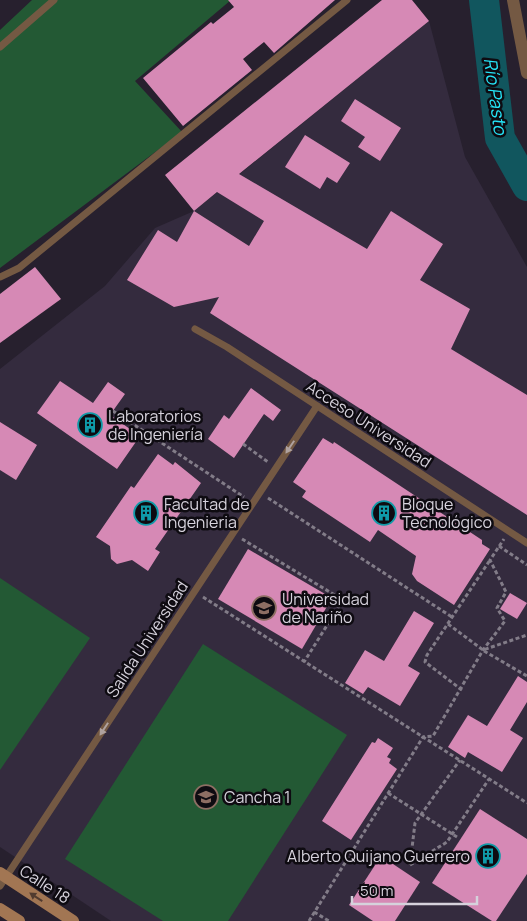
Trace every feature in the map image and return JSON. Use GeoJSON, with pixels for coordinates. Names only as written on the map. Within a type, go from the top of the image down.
{"type":"FeatureCollection","features":[{"type":"Feature","properties":{"kind":"main road","name":"Calle 18"},"geometry":{"type":"LineString","coordinates":[[2,879],[73,921]]}},
{"type":"Feature","properties":{"kind":"main road"},"geometry":{"type":"LineString","coordinates":[[0,908],[19,921]]}},
{"type":"Feature","properties":{"kind":"street"},"geometry":{"type":"LineString","coordinates":[[513,0],[527,73]]}},
{"type":"Feature","properties":{"kind":"lane"},"geometry":{"type":"LineString","coordinates":[[0,47],[54,0]]}},
{"type":"Feature","properties":{"kind":"lane"},"geometry":{"type":"LineString","coordinates":[[0,277],[19,268],[347,0]]}},
{"type":"Feature","properties":{"kind":"lane","name":"Acceso Universidad"},"geometry":{"type":"LineString","coordinates":[[195,329],[227,347],[527,543]]}},
{"type":"Feature","properties":{"kind":"lane","name":"Salida Universidad"},"geometry":{"type":"LineString","coordinates":[[2,879],[195,592],[317,406]]}},
{"type":"Feature","properties":{"kind":"path"},"geometry":{"type":"LineString","coordinates":[[113,410],[253,503]]}},
{"type":"Feature","properties":{"kind":"path"},"geometry":{"type":"LineString","coordinates":[[243,444],[276,468]]}},
{"type":"Feature","properties":{"kind":"path"},"geometry":{"type":"LineString","coordinates":[[260,493],[452,617]]}},
{"type":"Feature","properties":{"kind":"path"},"geometry":{"type":"LineString","coordinates":[[462,690],[425,662],[427,655],[509,531]]}},
{"type":"Feature","properties":{"kind":"path"},"geometry":{"type":"LineString","coordinates":[[233,534],[343,600],[304,662]]}},
{"type":"Feature","properties":{"kind":"path"},"geometry":{"type":"LineString","coordinates":[[499,546],[527,565]]}},
{"type":"Feature","properties":{"kind":"path"},"geometry":{"type":"LineString","coordinates":[[423,737],[433,736],[462,690],[483,650],[505,621],[497,608],[506,592],[490,560]]}},
{"type":"Feature","properties":{"kind":"path"},"geometry":{"type":"LineString","coordinates":[[195,592],[527,803]]}},
{"type":"Feature","properties":{"kind":"path"},"geometry":{"type":"LineString","coordinates":[[448,624],[483,650],[527,676]]}},
{"type":"Feature","properties":{"kind":"path"},"geometry":{"type":"LineString","coordinates":[[483,650],[527,635]]}},
{"type":"Feature","properties":{"kind":"path"},"geometry":{"type":"LineString","coordinates":[[309,921],[423,737]]}},
{"type":"Feature","properties":{"kind":"path"},"geometry":{"type":"LineString","coordinates":[[460,760],[415,823],[410,865],[447,842],[489,779]]}},
{"type":"Feature","properties":{"kind":"path"},"geometry":{"type":"LineString","coordinates":[[388,793],[457,837]]}},
{"type":"Feature","properties":{"kind":"path"},"geometry":{"type":"LineString","coordinates":[[314,912],[329,921]]}},
{"type":"Feature","properties":{"kind":"shaded area","name":"Universidad de Nariño"},"geometry":{"type":"Polygon","coordinates":[[[429,21],[465,157],[527,267],[527,921],[111,921],[0,847],[0,369],[105,286],[155,228],[194,211],[429,21]]]}},
{"type":"Feature","properties":{"kind":"green space"},"geometry":{"type":"Polygon","coordinates":[[[32,0],[231,0],[135,81],[182,132],[0,268],[0,30],[32,0]]]}},
{"type":"Feature","properties":{"kind":"green space"},"geometry":{"type":"Polygon","coordinates":[[[0,578],[90,638],[0,770],[0,578]]]}},
{"type":"Feature","properties":{"kind":"green space","name":"Cancha 1"},"geometry":{"type":"Polygon","coordinates":[[[203,644],[347,735],[228,921],[163,921],[65,859],[203,644]]]}},
{"type":"Feature","properties":{"kind":"building"},"geometry":{"type":"Polygon","coordinates":[[[228,0],[335,0],[274,53],[264,42],[243,59],[252,70],[183,126],[143,78],[211,22],[213,24],[234,7],[228,0]]]}},
{"type":"Feature","properties":{"kind":"building"},"geometry":{"type":"Polygon","coordinates":[[[382,0],[412,0],[429,21],[239,174],[367,249],[391,211],[443,244],[420,280],[470,309],[451,349],[527,395],[527,515],[210,313],[219,297],[174,307],[127,280],[158,230],[177,242],[194,211],[165,175],[382,0]],[[217,192],[194,211],[249,246],[264,221],[217,192]]]}},
{"type":"Feature","properties":{"kind":"building"},"geometry":{"type":"Polygon","coordinates":[[[355,99],[401,128],[380,161],[358,147],[365,137],[341,121],[355,99]]]}},
{"type":"Feature","properties":{"kind":"building"},"geometry":{"type":"Polygon","coordinates":[[[305,135],[350,163],[337,183],[327,177],[320,189],[285,167],[305,135]]]}},
{"type":"Feature","properties":{"kind":"building"},"geometry":{"type":"Polygon","coordinates":[[[35,267],[61,299],[0,343],[0,294],[35,267]]]}},
{"type":"Feature","properties":{"kind":"building","name":"Laboratorios de Ingeniería"},"geometry":{"type":"Polygon","coordinates":[[[60,381],[93,403],[108,382],[125,394],[110,415],[140,436],[117,469],[37,413],[60,381]]]}},
{"type":"Feature","properties":{"kind":"building"},"geometry":{"type":"Polygon","coordinates":[[[251,388],[281,410],[273,421],[264,414],[234,458],[208,439],[224,415],[229,419],[251,388]]]}},
{"type":"Feature","properties":{"kind":"building"},"geometry":{"type":"Polygon","coordinates":[[[0,422],[37,445],[16,480],[0,470],[0,422]]]}},
{"type":"Feature","properties":{"kind":"building","name":"Bloque Tecnológico"},"geometry":{"type":"Polygon","coordinates":[[[323,438],[333,444],[334,442],[482,540],[482,544],[490,549],[454,605],[417,581],[412,574],[416,556],[378,530],[370,542],[302,497],[306,491],[293,482],[323,438]]]}},
{"type":"Feature","properties":{"kind":"building","name":"Facultad de Ingenieria"},"geometry":{"type":"Polygon","coordinates":[[[158,454],[173,465],[175,462],[201,483],[155,549],[160,552],[148,571],[132,560],[117,564],[111,559],[110,546],[96,537],[131,486],[134,488],[158,454]]]}},
{"type":"Feature","properties":{"kind":"building"},"geometry":{"type":"Polygon","coordinates":[[[248,549],[332,598],[302,649],[218,599],[248,549]]]}},
{"type":"Feature","properties":{"kind":"building"},"geometry":{"type":"Polygon","coordinates":[[[510,593],[527,603],[517,619],[500,609],[510,593]]]}},
{"type":"Feature","properties":{"kind":"building"},"geometry":{"type":"Polygon","coordinates":[[[414,611],[434,623],[408,666],[420,673],[400,706],[368,687],[363,694],[345,683],[365,650],[384,661],[414,611]]]}},
{"type":"Feature","properties":{"kind":"building"},"geometry":{"type":"Polygon","coordinates":[[[518,676],[527,682],[527,702],[510,730],[523,738],[502,772],[468,752],[465,758],[448,747],[468,715],[487,726],[518,676]]]}},
{"type":"Feature","properties":{"kind":"building"},"geometry":{"type":"Polygon","coordinates":[[[378,738],[393,748],[387,757],[391,759],[389,763],[397,769],[351,840],[322,821],[372,742],[375,743],[378,738]]]}},
{"type":"Feature","properties":{"kind":"building","name":"Alberto Quijano Guerrero"},"geometry":{"type":"Polygon","coordinates":[[[480,809],[527,839],[527,874],[496,921],[492,921],[432,883],[480,809]]]}},
{"type":"Feature","properties":{"kind":"building"},"geometry":{"type":"Polygon","coordinates":[[[381,856],[420,882],[395,921],[373,921],[349,905],[381,856]]]}},
{"type":"Feature","properties":{"kind":"waterway","name":"Río Pasto"},"geometry":{"type":"LineString","coordinates":[[484,0],[500,138],[527,186]]}},
{"type":"Feature","properties":{"kind":"place","name":"Laboratorios de Ingeniería"},"geometry":{"type":"Point","coordinates":[90,425]}},
{"type":"Feature","properties":{"kind":"place","name":"Facultad de Ingenieria"},"geometry":{"type":"Point","coordinates":[146,513]}},
{"type":"Feature","properties":{"kind":"place","name":"Bloque Tecnológico"},"geometry":{"type":"Point","coordinates":[384,513]}},
{"type":"Feature","properties":{"kind":"place","name":"Universidad de Nariño"},"geometry":{"type":"Point","coordinates":[264,608]}},
{"type":"Feature","properties":{"kind":"place","name":"Cancha 1"},"geometry":{"type":"Point","coordinates":[206,797]}},
{"type":"Feature","properties":{"kind":"place","name":"Alberto Quijano Guerrero"},"geometry":{"type":"Point","coordinates":[488,856]}}]}
